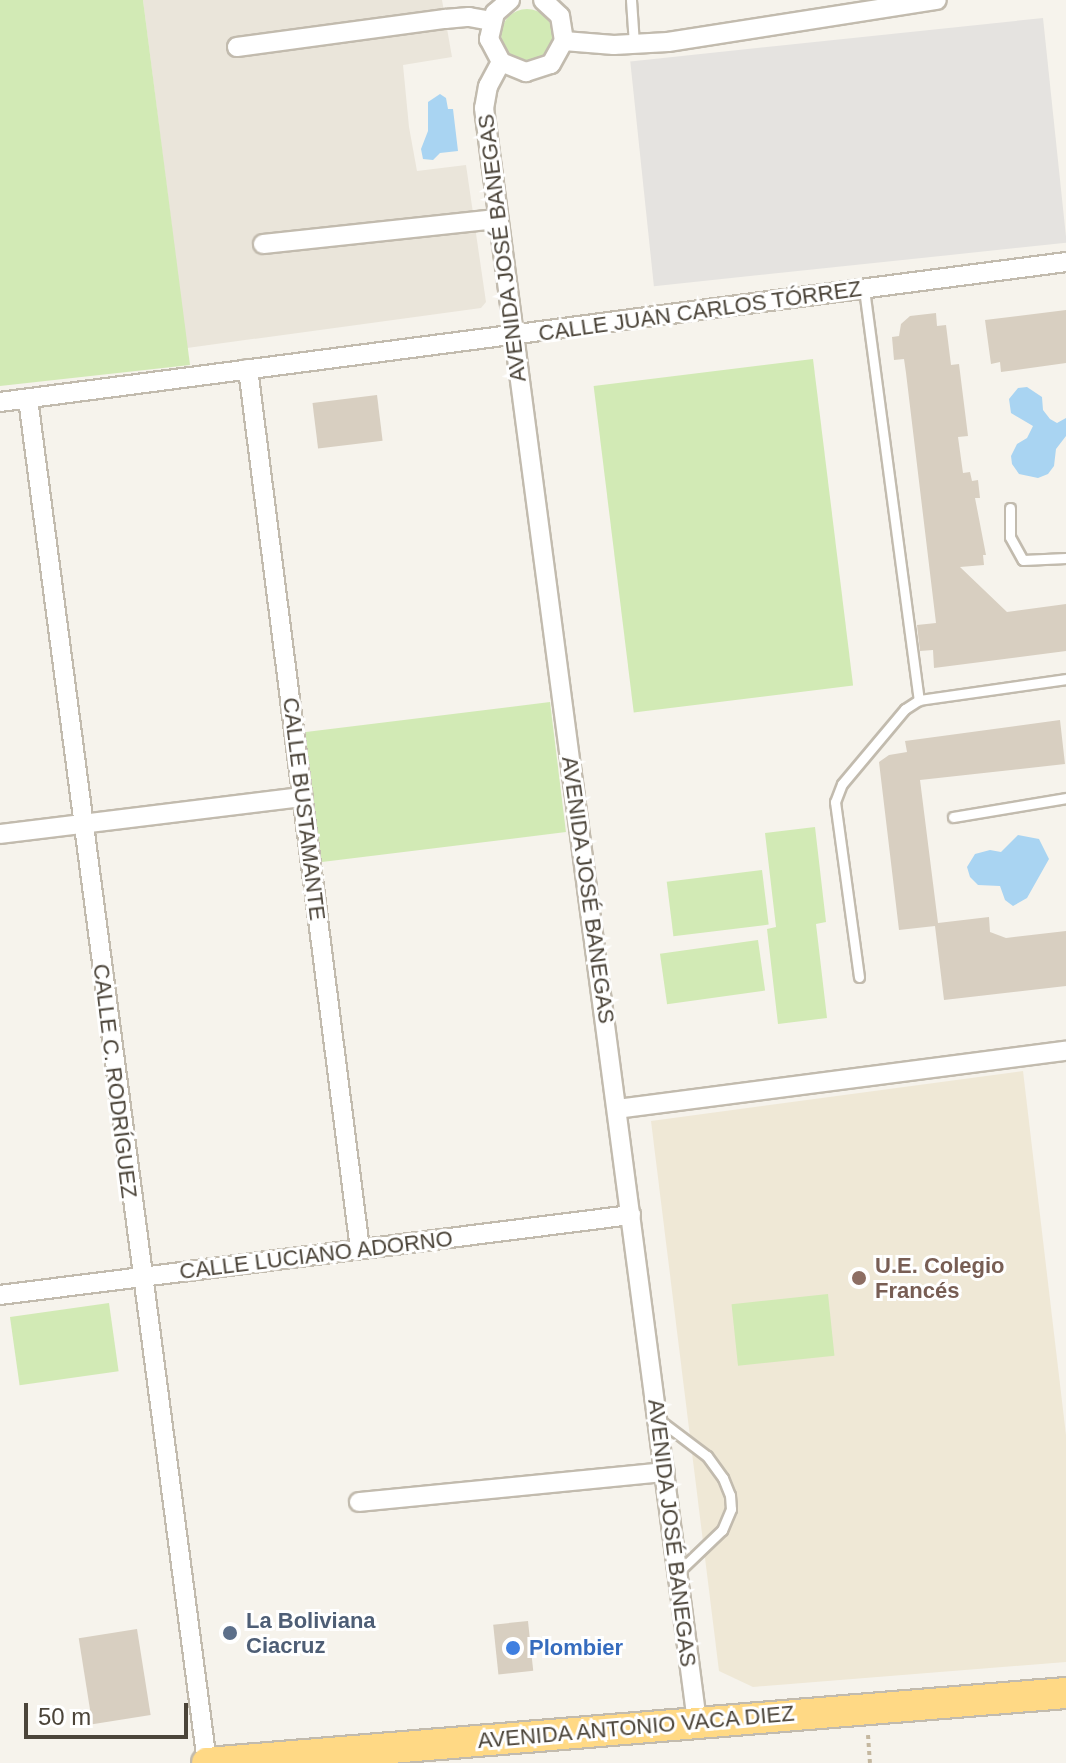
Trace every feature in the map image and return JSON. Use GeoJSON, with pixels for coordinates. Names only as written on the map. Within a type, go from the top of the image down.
{"type":"FeatureCollection","features":[{"type":"Feature","properties":{"kind":"highway","name":"AVENIDA ANTONIO VACA DIEZ"},"geometry":{"type":"LineString","coordinates":[[207,1763],[1066,1693]]}},
{"type":"Feature","properties":{"kind":"street"},"geometry":{"type":"LineString","coordinates":[[237,47],[469,17],[491,12],[510,0]]}},
{"type":"Feature","properties":{"kind":"street"},"geometry":{"type":"LineString","coordinates":[[564,41],[668,42],[906,2],[937,0]]}},
{"type":"Feature","properties":{"kind":"street"},"geometry":{"type":"LineString","coordinates":[[491,12],[489,39],[501,62],[517,71],[535,72],[557,57],[564,41],[560,16],[546,1]]}},
{"type":"Feature","properties":{"kind":"street","name":"AVENIDA JOSÉ BANEGAS"},"geometry":{"type":"LineString","coordinates":[[501,62],[488,86],[484,108],[497,219],[697,1722]]}},
{"type":"Feature","properties":{"kind":"street"},"geometry":{"type":"LineString","coordinates":[[263,244],[497,219]]}},
{"type":"Feature","properties":{"kind":"street","name":"CALLE JUAN CARLOS TÓRREZ"},"geometry":{"type":"LineString","coordinates":[[0,402],[1066,262]]}},
{"type":"Feature","properties":{"kind":"street","name":"CALLE BUSTAMANTE"},"geometry":{"type":"LineString","coordinates":[[248,369],[360,1249]]}},
{"type":"Feature","properties":{"kind":"street","name":"CALLE C. RODRÍGUEZ"},"geometry":{"type":"LineString","coordinates":[[28,399],[140,1277],[207,1763]]}},
{"type":"Feature","properties":{"kind":"street"},"geometry":{"type":"LineString","coordinates":[[0,834],[303,797]]}},
{"type":"Feature","properties":{"kind":"street"},"geometry":{"type":"LineString","coordinates":[[617,1109],[1066,1051]]}},
{"type":"Feature","properties":{"kind":"street","name":"CALLE LUCIANO ADORNO"},"geometry":{"type":"LineString","coordinates":[[0,1295],[631,1215]]}},
{"type":"Feature","properties":{"kind":"street"},"geometry":{"type":"LineString","coordinates":[[359,1502],[665,1472]]}},
{"type":"Feature","properties":{"kind":"lane"},"geometry":{"type":"LineString","coordinates":[[631,0],[634,44]]}},
{"type":"Feature","properties":{"kind":"lane"},"geometry":{"type":"LineString","coordinates":[[864,289],[919,700]]}},
{"type":"Feature","properties":{"kind":"lane"},"geometry":{"type":"LineString","coordinates":[[1010,508],[1010,537],[1023,560],[1066,558]]}},
{"type":"Feature","properties":{"kind":"lane"},"geometry":{"type":"LineString","coordinates":[[859,977],[835,802],[842,784],[905,709],[919,700],[1066,679]]}},
{"type":"Feature","properties":{"kind":"lane"},"geometry":{"type":"LineString","coordinates":[[953,817],[1066,798]]}},
{"type":"Feature","properties":{"kind":"lane"},"geometry":{"type":"LineString","coordinates":[[658,1419],[707,1456],[723,1478],[730,1495],[731,1509],[722,1530],[677,1573]]}},
{"type":"Feature","properties":{"kind":"path"},"geometry":{"type":"LineString","coordinates":[[868,1735],[870,1763]]}},
{"type":"Feature","properties":{"kind":"shaded area"},"geometry":{"type":"Polygon","coordinates":[[[143,0],[442,0],[452,57],[403,65],[409,127],[417,171],[466,165],[486,302],[481,308],[187,348],[143,0]]]}},
{"type":"Feature","properties":{"kind":"shaded area"},"geometry":{"type":"Polygon","coordinates":[[[1043,18],[1066,243],[654,286],[630,61],[1043,18]]]}},
{"type":"Feature","properties":{"kind":"shaded area","name":"U.E. Colegio Francés"},"geometry":{"type":"Polygon","coordinates":[[[1023,1071],[1066,1435],[1066,1662],[753,1687],[719,1671],[651,1121],[1023,1071]]]}},
{"type":"Feature","properties":{"kind":"green space"},"geometry":{"type":"Polygon","coordinates":[[[0,0],[143,0],[190,365],[0,386],[0,0]]]}},
{"type":"Feature","properties":{"kind":"green space"},"geometry":{"type":"Polygon","coordinates":[[[527,9],[546,16],[553,35],[546,54],[527,61],[508,54],[501,35],[508,16],[527,9]]]}},
{"type":"Feature","properties":{"kind":"green space"},"geometry":{"type":"Polygon","coordinates":[[[813,359],[853,686],[634,712],[594,386],[813,359]]]}},
{"type":"Feature","properties":{"kind":"green space"},"geometry":{"type":"Polygon","coordinates":[[[550,702],[566,832],[320,862],[304,732],[550,702]]]}},
{"type":"Feature","properties":{"kind":"green space"},"geometry":{"type":"Polygon","coordinates":[[[815,827],[826,922],[816,924],[827,1018],[778,1024],[767,929],[776,927],[765,833],[815,827]]]}},
{"type":"Feature","properties":{"kind":"green space"},"geometry":{"type":"Polygon","coordinates":[[[762,870],[769,925],[673,936],[667,882],[762,870]]]}},
{"type":"Feature","properties":{"kind":"green space"},"geometry":{"type":"Polygon","coordinates":[[[758,940],[765,991],[667,1004],[660,954],[758,940]]]}},
{"type":"Feature","properties":{"kind":"green space"},"geometry":{"type":"Polygon","coordinates":[[[828,1294],[834,1356],[738,1366],[732,1304],[828,1294]]]}},
{"type":"Feature","properties":{"kind":"green space"},"geometry":{"type":"Polygon","coordinates":[[[109,1303],[119,1371],[20,1385],[10,1317],[109,1303]]]}},
{"type":"Feature","properties":{"kind":"water"},"geometry":{"type":"Polygon","coordinates":[[[440,94],[446,98],[448,109],[453,109],[458,151],[440,153],[433,160],[423,159],[421,149],[428,131],[428,102],[440,94]]]}},
{"type":"Feature","properties":{"kind":"water"},"geometry":{"type":"Polygon","coordinates":[[[1027,387],[1042,397],[1043,410],[1050,419],[1057,423],[1066,418],[1066,436],[1056,449],[1054,466],[1048,474],[1038,478],[1019,474],[1011,456],[1033,426],[1011,413],[1009,399],[1018,388],[1027,387]]]}},
{"type":"Feature","properties":{"kind":"water"},"geometry":{"type":"Polygon","coordinates":[[[1018,835],[1039,839],[1049,859],[1027,898],[1013,906],[1005,900],[1000,886],[978,885],[970,877],[967,867],[975,854],[990,850],[1001,852],[1018,835]]]}},
{"type":"Feature","properties":{"kind":"building"},"geometry":{"type":"Polygon","coordinates":[[[1066,310],[1066,363],[1001,372],[1000,362],[991,364],[985,320],[1066,310]]]}},
{"type":"Feature","properties":{"kind":"building"},"geometry":{"type":"Polygon","coordinates":[[[936,313],[937,326],[946,325],[951,365],[959,364],[968,436],[958,437],[963,473],[970,472],[972,481],[978,480],[980,498],[975,498],[986,555],[983,555],[984,565],[960,567],[1007,612],[1066,604],[1066,651],[934,668],[933,650],[920,651],[917,625],[936,623],[904,359],[894,360],[892,337],[899,336],[901,324],[910,316],[936,313]]]}},
{"type":"Feature","properties":{"kind":"building"},"geometry":{"type":"Polygon","coordinates":[[[377,395],[383,441],[318,449],[312,403],[377,395]]]}},
{"type":"Feature","properties":{"kind":"building"},"geometry":{"type":"Polygon","coordinates":[[[1060,720],[1065,764],[920,780],[938,923],[989,917],[990,932],[1006,938],[1066,931],[1066,986],[944,1000],[935,926],[899,930],[879,762],[889,755],[907,752],[905,741],[1060,720]]]}},
{"type":"Feature","properties":{"kind":"building","name":"Plombier"},"geometry":{"type":"Polygon","coordinates":[[[528,1621],[533,1671],[498,1674],[493,1625],[528,1621]]]}},
{"type":"Feature","properties":{"kind":"building"},"geometry":{"type":"Polygon","coordinates":[[[137,1629],[151,1715],[92,1724],[79,1638],[137,1629]]]}},
{"type":"Feature","properties":{"kind":"place","name":"U.E. Colegio Francés"},"geometry":{"type":"Point","coordinates":[859,1278]}},
{"type":"Feature","properties":{"kind":"place","name":"La Boliviana Ciacruz"},"geometry":{"type":"Point","coordinates":[230,1633]}},
{"type":"Feature","properties":{"kind":"place","name":"Plombier"},"geometry":{"type":"Point","coordinates":[513,1648]}}]}
